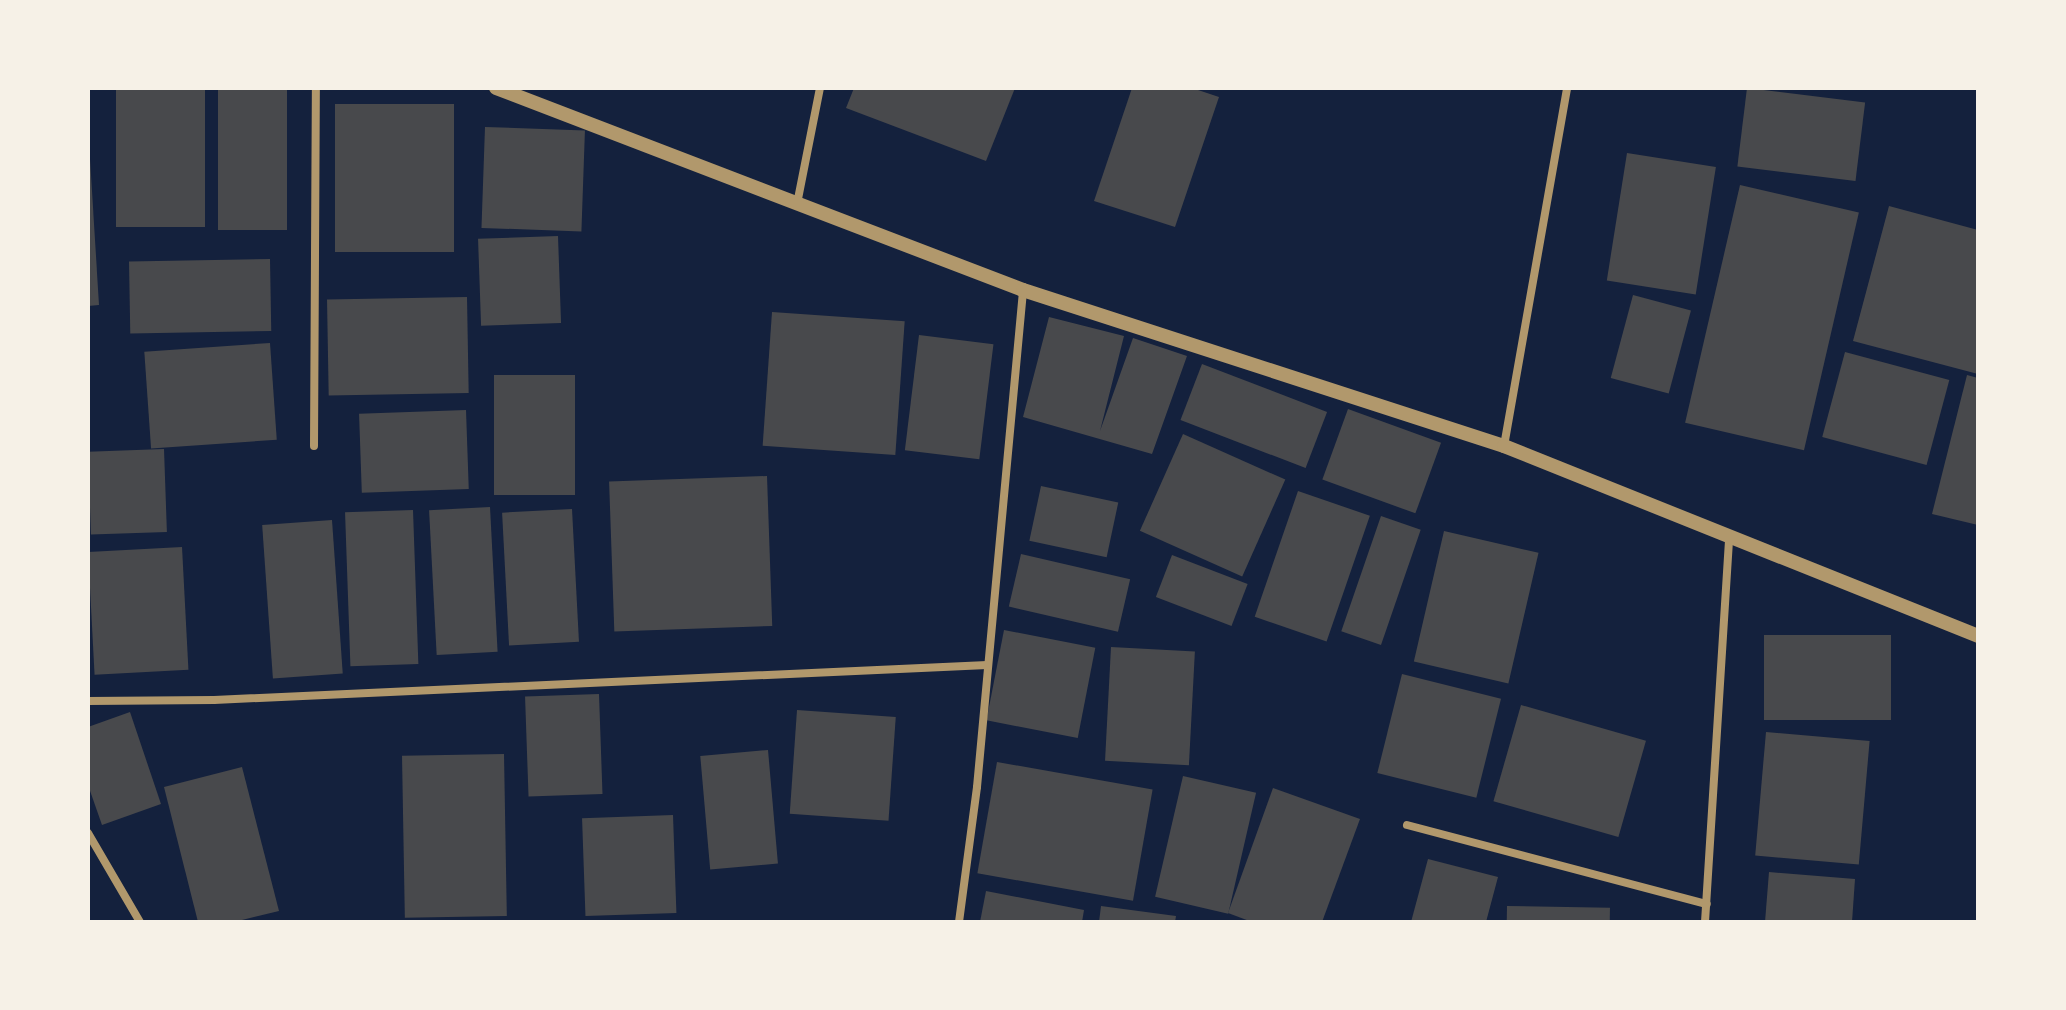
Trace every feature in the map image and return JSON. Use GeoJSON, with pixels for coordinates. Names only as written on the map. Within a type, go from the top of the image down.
{"type":"FeatureCollection","features":[{"type":"Feature","properties":{"kind":"street"},"geometry":{"type":"LineString","coordinates":[[314,446],[316,88]]}},
{"type":"Feature","properties":{"kind":"street"},"geometry":{"type":"LineString","coordinates":[[496,88],[1023,290],[1504,446],[1978,636]]}},
{"type":"Feature","properties":{"kind":"street"},"geometry":{"type":"LineString","coordinates":[[797,204],[820,88]]}},
{"type":"Feature","properties":{"kind":"street"},"geometry":{"type":"LineString","coordinates":[[1504,446],[1567,88]]}},
{"type":"Feature","properties":{"kind":"street"},"geometry":{"type":"LineString","coordinates":[[959,922],[1023,290]]}},
{"type":"Feature","properties":{"kind":"street"},"geometry":{"type":"LineString","coordinates":[[1705,922],[1729,535]]}},
{"type":"Feature","properties":{"kind":"street"},"geometry":{"type":"LineString","coordinates":[[88,701],[214,700],[987,665]]}},
{"type":"Feature","properties":{"kind":"street"},"geometry":{"type":"LineString","coordinates":[[1407,825],[1707,904]]}},
{"type":"Feature","properties":{"kind":"street"},"geometry":{"type":"LineString","coordinates":[[88,833],[140,922]]}},
{"type":"Feature","properties":{"kind":"building"},"geometry":{"type":"Polygon","coordinates":[[[116,88],[205,88],[205,227],[116,227],[116,88]]]}},
{"type":"Feature","properties":{"kind":"building"},"geometry":{"type":"Polygon","coordinates":[[[218,88],[287,88],[287,230],[218,230],[218,88]]]}},
{"type":"Feature","properties":{"kind":"building"},"geometry":{"type":"Polygon","coordinates":[[[854,88],[1015,88],[986,161],[846,108],[854,88]]]}},
{"type":"Feature","properties":{"kind":"building"},"geometry":{"type":"Polygon","coordinates":[[[1132,88],[1192,88],[1219,97],[1175,227],[1094,201],[1132,88]]]}},
{"type":"Feature","properties":{"kind":"building"},"geometry":{"type":"Polygon","coordinates":[[[1747,88],[1865,103],[1855,181],[1737,166],[1747,88]]]}},
{"type":"Feature","properties":{"kind":"building"},"geometry":{"type":"Polygon","coordinates":[[[335,104],[454,104],[454,252],[335,252],[335,104]]]}},
{"type":"Feature","properties":{"kind":"building"},"geometry":{"type":"Polygon","coordinates":[[[88,126],[99,305],[88,306],[88,126]]]}},
{"type":"Feature","properties":{"kind":"building"},"geometry":{"type":"Polygon","coordinates":[[[485,127],[585,130],[581,231],[481,228],[485,127]]]}},
{"type":"Feature","properties":{"kind":"building"},"geometry":{"type":"Polygon","coordinates":[[[1627,153],[1716,167],[1696,294],[1607,280],[1627,153]]]}},
{"type":"Feature","properties":{"kind":"building"},"geometry":{"type":"Polygon","coordinates":[[[1740,185],[1859,212],[1804,450],[1685,423],[1740,185]]]}},
{"type":"Feature","properties":{"kind":"building"},"geometry":{"type":"Polygon","coordinates":[[[1889,206],[1978,230],[1978,374],[1853,341],[1889,206]]]}},
{"type":"Feature","properties":{"kind":"building"},"geometry":{"type":"Polygon","coordinates":[[[558,236],[561,323],[481,326],[478,239],[558,236]]]}},
{"type":"Feature","properties":{"kind":"building"},"geometry":{"type":"Polygon","coordinates":[[[270,259],[271,331],[130,333],[129,261],[270,259]]]}},
{"type":"Feature","properties":{"kind":"building"},"geometry":{"type":"Polygon","coordinates":[[[1633,295],[1691,311],[1669,394],[1611,378],[1633,295]]]}},
{"type":"Feature","properties":{"kind":"building"},"geometry":{"type":"Polygon","coordinates":[[[467,297],[469,393],[329,395],[327,299],[467,297]]]}},
{"type":"Feature","properties":{"kind":"building"},"geometry":{"type":"Polygon","coordinates":[[[772,312],[905,321],[895,455],[763,446],[772,312]]]}},
{"type":"Feature","properties":{"kind":"building"},"geometry":{"type":"Polygon","coordinates":[[[1049,317],[1124,336],[1100,431],[1133,338],[1187,356],[1152,454],[1023,417],[1049,317]]]}},
{"type":"Feature","properties":{"kind":"building"},"geometry":{"type":"Polygon","coordinates":[[[919,335],[993,344],[979,459],[905,450],[919,335]]]}},
{"type":"Feature","properties":{"kind":"building"},"geometry":{"type":"Polygon","coordinates":[[[270,343],[277,440],[151,449],[144,352],[270,343]]]}},
{"type":"Feature","properties":{"kind":"building"},"geometry":{"type":"Polygon","coordinates":[[[1845,352],[1949,380],[1927,465],[1822,437],[1845,352]]]}},
{"type":"Feature","properties":{"kind":"building"},"geometry":{"type":"Polygon","coordinates":[[[1202,364],[1327,412],[1306,468],[1180,420],[1202,364]]]}},
{"type":"Feature","properties":{"kind":"building"},"geometry":{"type":"Polygon","coordinates":[[[494,375],[575,375],[575,495],[494,495],[494,375]]]}},
{"type":"Feature","properties":{"kind":"building"},"geometry":{"type":"Polygon","coordinates":[[[1967,375],[1978,378],[1978,525],[1932,514],[1967,375]]]}},
{"type":"Feature","properties":{"kind":"building"},"geometry":{"type":"Polygon","coordinates":[[[1348,409],[1441,443],[1415,513],[1322,479],[1348,409]]]}},
{"type":"Feature","properties":{"kind":"building"},"geometry":{"type":"Polygon","coordinates":[[[466,410],[469,489],[362,493],[359,414],[466,410]]]}},
{"type":"Feature","properties":{"kind":"building"},"geometry":{"type":"Polygon","coordinates":[[[1183,434],[1285,480],[1242,576],[1140,531],[1183,434]]]}},
{"type":"Feature","properties":{"kind":"building"},"geometry":{"type":"Polygon","coordinates":[[[164,449],[167,532],[91,535],[88,452],[164,449]]]}},
{"type":"Feature","properties":{"kind":"building"},"geometry":{"type":"Polygon","coordinates":[[[767,476],[772,626],[614,631],[609,482],[767,476]]]}},
{"type":"Feature","properties":{"kind":"building"},"geometry":{"type":"Polygon","coordinates":[[[1041,486],[1118,502],[1107,557],[1029,541],[1041,486]]]}},
{"type":"Feature","properties":{"kind":"building"},"geometry":{"type":"Polygon","coordinates":[[[1298,491],[1370,516],[1327,641],[1255,617],[1298,491]]]}},
{"type":"Feature","properties":{"kind":"building"},"geometry":{"type":"Polygon","coordinates":[[[490,507],[498,652],[437,655],[429,510],[490,507]]]}},
{"type":"Feature","properties":{"kind":"building"},"geometry":{"type":"Polygon","coordinates":[[[572,509],[579,642],[509,645],[502,513],[572,509]]]}},
{"type":"Feature","properties":{"kind":"building"},"geometry":{"type":"Polygon","coordinates":[[[413,510],[418,664],[350,666],[345,512],[413,510]]]}},
{"type":"Feature","properties":{"kind":"building"},"geometry":{"type":"Polygon","coordinates":[[[1381,516],[1421,530],[1381,645],[1341,631],[1381,516]]]}},
{"type":"Feature","properties":{"kind":"building"},"geometry":{"type":"Polygon","coordinates":[[[332,520],[343,674],[273,679],[262,525],[332,520]]]}},
{"type":"Feature","properties":{"kind":"building"},"geometry":{"type":"Polygon","coordinates":[[[1444,531],[1539,553],[1508,683],[1414,662],[1444,531]]]}},
{"type":"Feature","properties":{"kind":"building"},"geometry":{"type":"Polygon","coordinates":[[[182,547],[188,670],[95,675],[88,552],[182,547]]]}},
{"type":"Feature","properties":{"kind":"building"},"geometry":{"type":"Polygon","coordinates":[[[1021,554],[1130,579],[1118,632],[1009,607],[1021,554]]]}},
{"type":"Feature","properties":{"kind":"building"},"geometry":{"type":"Polygon","coordinates":[[[1172,555],[1248,584],[1231,626],[1156,597],[1172,555]]]}},
{"type":"Feature","properties":{"kind":"building"},"geometry":{"type":"Polygon","coordinates":[[[1004,630],[1095,648],[1078,738],[986,720],[1004,630]]]}},
{"type":"Feature","properties":{"kind":"building"},"geometry":{"type":"Polygon","coordinates":[[[1764,635],[1891,635],[1891,720],[1764,720],[1764,635]]]}},
{"type":"Feature","properties":{"kind":"building"},"geometry":{"type":"Polygon","coordinates":[[[1111,647],[1195,651],[1189,765],[1105,761],[1111,647]]]}},
{"type":"Feature","properties":{"kind":"building"},"geometry":{"type":"Polygon","coordinates":[[[1402,674],[1501,699],[1476,798],[1377,773],[1402,674]]]}},
{"type":"Feature","properties":{"kind":"building"},"geometry":{"type":"Polygon","coordinates":[[[599,694],[602,794],[529,797],[525,697],[599,694]]]}},
{"type":"Feature","properties":{"kind":"building"},"geometry":{"type":"Polygon","coordinates":[[[1521,705],[1646,741],[1618,837],[1493,801],[1521,705]]]}},
{"type":"Feature","properties":{"kind":"building"},"geometry":{"type":"Polygon","coordinates":[[[797,710],[896,717],[889,821],[790,814],[797,710]]]}},
{"type":"Feature","properties":{"kind":"building"},"geometry":{"type":"Polygon","coordinates":[[[130,712],[161,804],[102,825],[88,785],[88,727],[130,712]]]}},
{"type":"Feature","properties":{"kind":"building"},"geometry":{"type":"Polygon","coordinates":[[[1766,732],[1870,741],[1859,865],[1755,856],[1766,732]]]}},
{"type":"Feature","properties":{"kind":"building"},"geometry":{"type":"Polygon","coordinates":[[[768,750],[778,864],[710,869],[700,756],[768,750]]]}},
{"type":"Feature","properties":{"kind":"building"},"geometry":{"type":"Polygon","coordinates":[[[504,754],[507,916],[405,918],[402,756],[504,754]]]}},
{"type":"Feature","properties":{"kind":"building"},"geometry":{"type":"Polygon","coordinates":[[[997,762],[1153,789],[1133,901],[977,873],[997,762]]]}},
{"type":"Feature","properties":{"kind":"building"},"geometry":{"type":"Polygon","coordinates":[[[242,767],[279,911],[234,922],[198,922],[164,787],[242,767]]]}},
{"type":"Feature","properties":{"kind":"building"},"geometry":{"type":"Polygon","coordinates":[[[1183,776],[1256,793],[1228,914],[1155,897],[1183,776]]]}},
{"type":"Feature","properties":{"kind":"building"},"geometry":{"type":"Polygon","coordinates":[[[1273,788],[1360,819],[1322,922],[1252,922],[1228,913],[1273,788]]]}},
{"type":"Feature","properties":{"kind":"building"},"geometry":{"type":"Polygon","coordinates":[[[673,815],[676,913],[585,916],[582,818],[673,815]]]}},
{"type":"Feature","properties":{"kind":"building"},"geometry":{"type":"Polygon","coordinates":[[[1428,859],[1498,877],[1486,922],[1411,922],[1428,859]]]}},
{"type":"Feature","properties":{"kind":"building"},"geometry":{"type":"Polygon","coordinates":[[[1769,872],[1855,879],[1852,922],[1765,922],[1769,872]]]}},
{"type":"Feature","properties":{"kind":"building"},"geometry":{"type":"Polygon","coordinates":[[[986,891],[1084,910],[1082,922],[980,922],[986,891]]]}},
{"type":"Feature","properties":{"kind":"building"},"geometry":{"type":"Polygon","coordinates":[[[1101,906],[1176,916],[1175,922],[1099,922],[1101,906]]]}},
{"type":"Feature","properties":{"kind":"building"},"geometry":{"type":"Polygon","coordinates":[[[1507,906],[1610,908],[1610,922],[1507,922],[1507,906]]]}}]}
